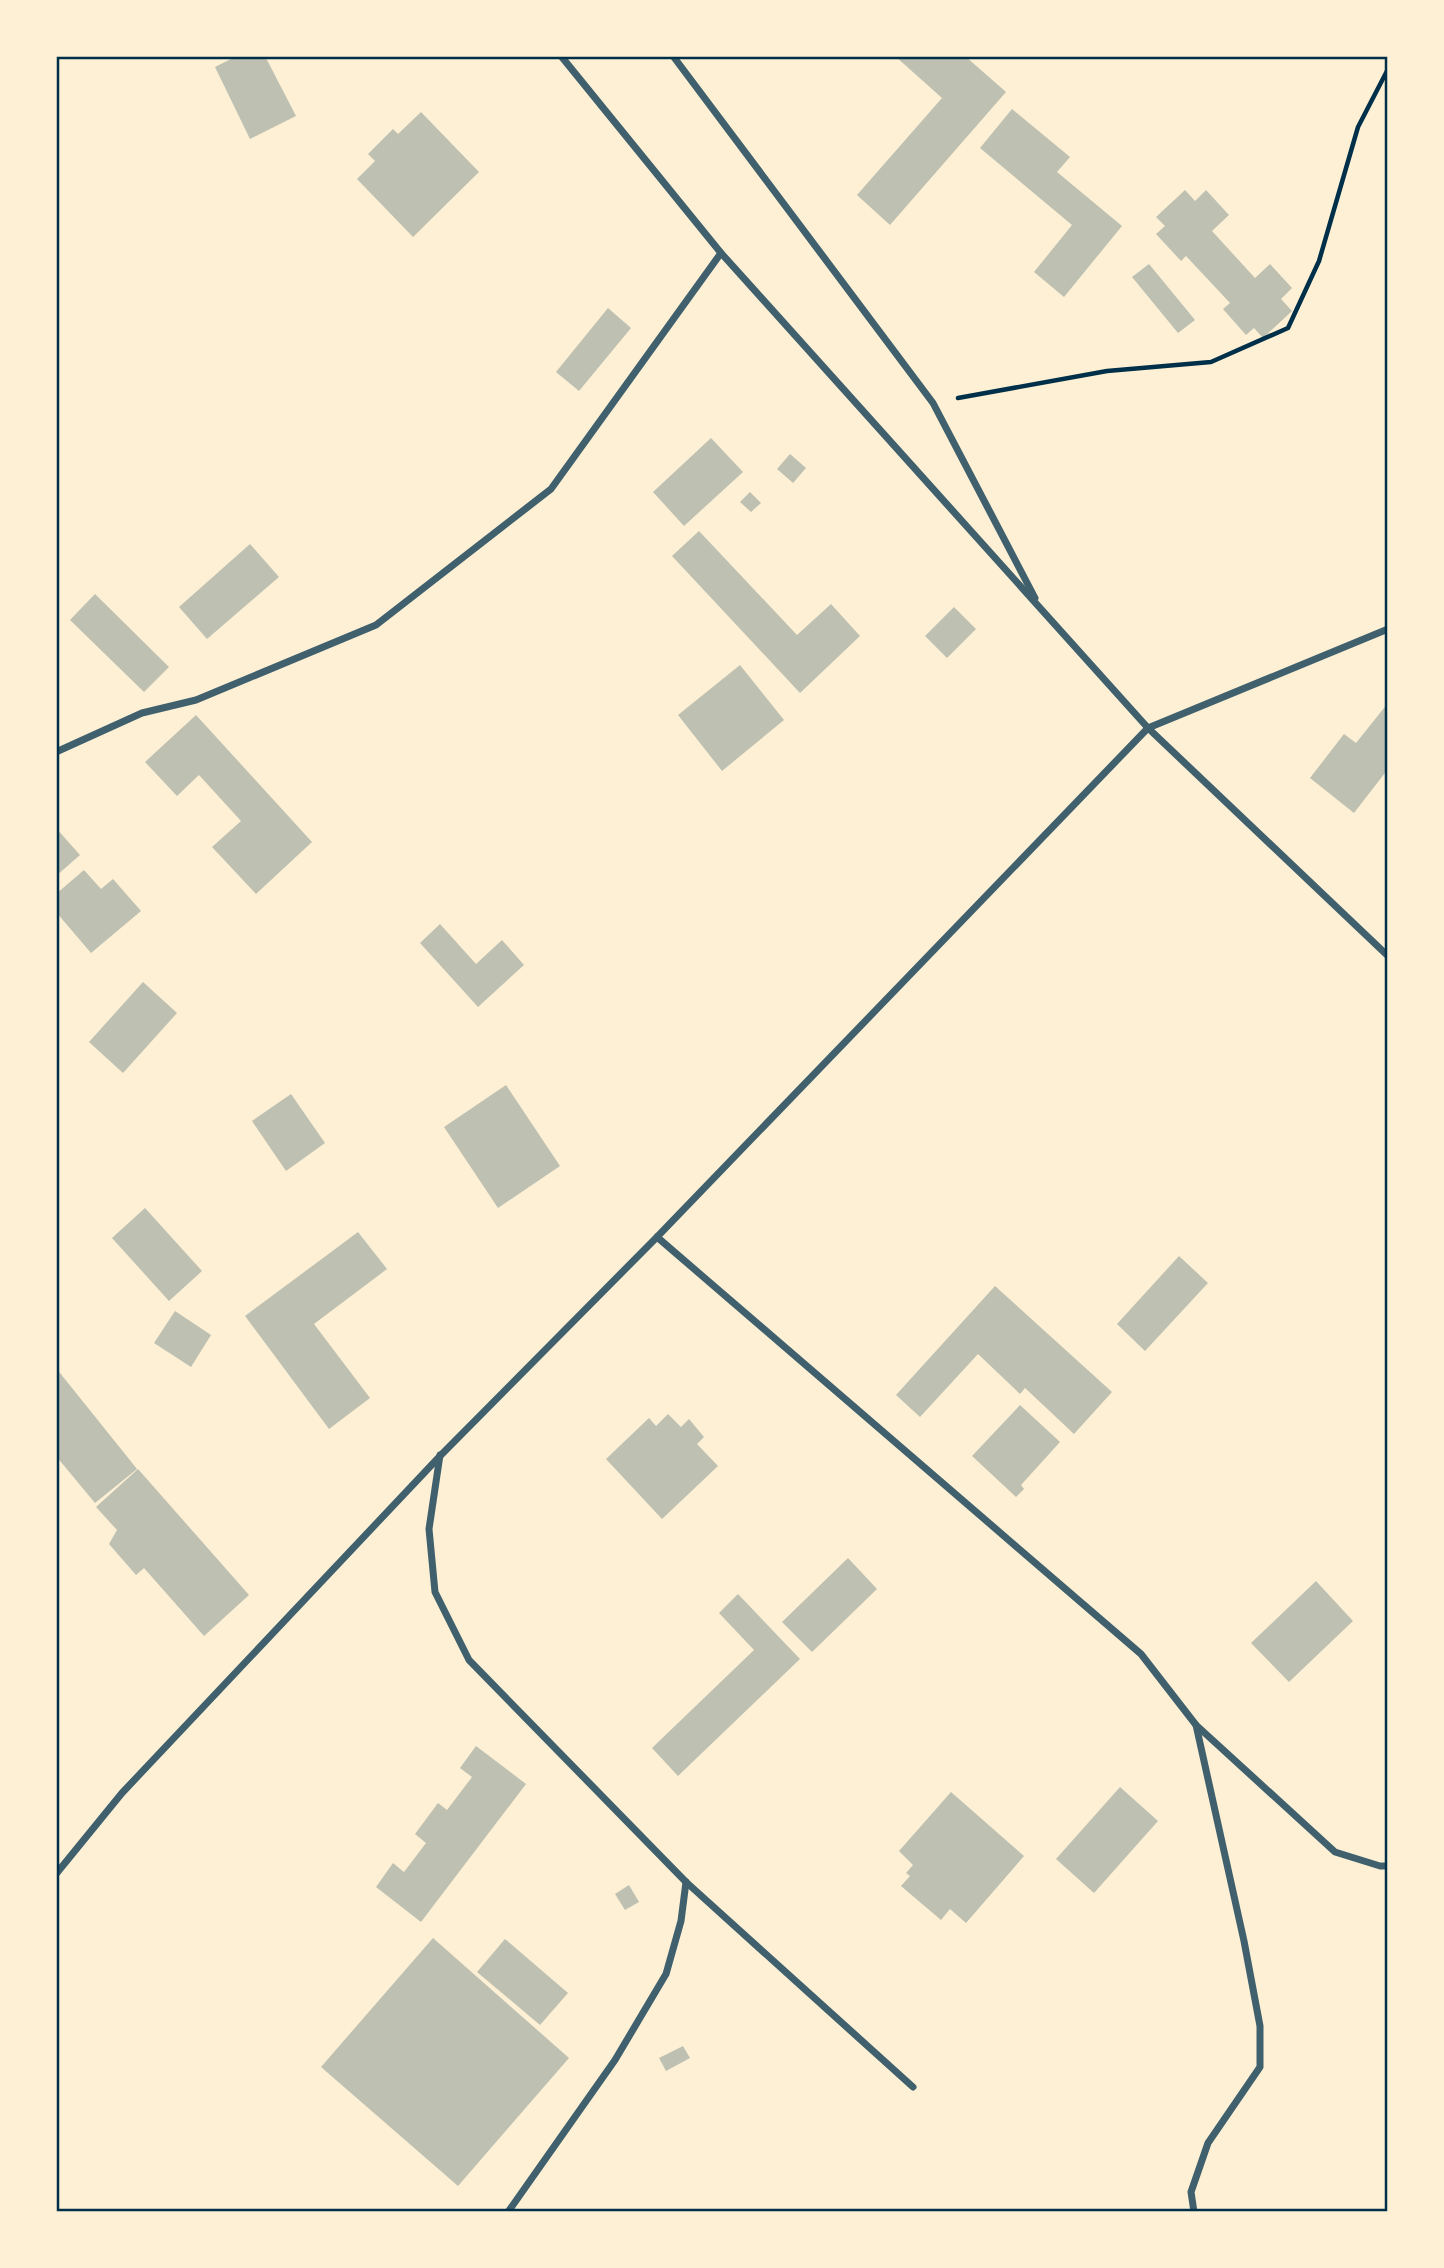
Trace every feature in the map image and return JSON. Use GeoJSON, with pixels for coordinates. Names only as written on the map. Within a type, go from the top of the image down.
{"type":"FeatureCollection","features":[{"type":"Feature","properties":{"kind":"street"},"geometry":{"type":"LineString","coordinates":[[561,56],[722,253],[1148,728],[1388,956]]}},
{"type":"Feature","properties":{"kind":"street"},"geometry":{"type":"LineString","coordinates":[[673,56],[933,403],[1040,608]]}},
{"type":"Feature","properties":{"kind":"street"},"geometry":{"type":"LineString","coordinates":[[56,752],[142,713],[196,700],[376,625],[551,489],[722,253]]}},
{"type":"Feature","properties":{"kind":"street"},"geometry":{"type":"LineString","coordinates":[[56,1874],[122,1793],[440,1455],[657,1237],[1148,728],[1388,629]]}},
{"type":"Feature","properties":{"kind":"street"},"geometry":{"type":"LineString","coordinates":[[657,1237],[1141,1654],[1196,1725],[1335,1852],[1388,1866]]}},
{"type":"Feature","properties":{"kind":"street"},"geometry":{"type":"LineString","coordinates":[[440,1455],[429,1530],[435,1592],[469,1660],[686,1882],[914,2087]]}},
{"type":"Feature","properties":{"kind":"street"},"geometry":{"type":"LineString","coordinates":[[1194,2212],[1191,2192],[1208,2143],[1260,2067],[1260,2026],[1196,1725]]}},
{"type":"Feature","properties":{"kind":"street"},"geometry":{"type":"LineString","coordinates":[[508,2212],[615,2060],[666,1974],[681,1920],[686,1882]]}},
{"type":"Feature","properties":{"kind":"path"},"geometry":{"type":"LineString","coordinates":[[933,403],[1107,371],[1211,362],[1288,328],[1319,261],[1358,127],[1388,69]]}},
{"type":"Feature","properties":{"kind":"building"},"geometry":{"type":"Polygon","coordinates":[[[237,56],[265,56],[296,116],[250,139],[215,67],[237,56]]]}},
{"type":"Feature","properties":{"kind":"building"},"geometry":{"type":"Polygon","coordinates":[[[895,56],[965,56],[1006,92],[890,225],[857,195],[942,98],[895,56]]]}},
{"type":"Feature","properties":{"kind":"building"},"geometry":{"type":"Polygon","coordinates":[[[1012,109],[1070,157],[1057,172],[1122,226],[1064,297],[1034,272],[1072,225],[980,148],[1012,109]]]}},
{"type":"Feature","properties":{"kind":"building"},"geometry":{"type":"Polygon","coordinates":[[[421,112],[479,172],[413,237],[357,179],[375,161],[368,154],[393,129],[398,134],[421,112]]]}},
{"type":"Feature","properties":{"kind":"building"},"geometry":{"type":"Polygon","coordinates":[[[1185,190],[1195,201],[1206,190],[1229,215],[1212,231],[1255,278],[1270,264],[1292,288],[1281,299],[1292,311],[1263,338],[1254,328],[1246,335],[1223,309],[1230,303],[1186,256],[1181,261],[1156,234],[1165,226],[1156,217],[1185,190]]]}},
{"type":"Feature","properties":{"kind":"building"},"geometry":{"type":"Polygon","coordinates":[[[1149,264],[1195,320],[1178,333],[1132,277],[1149,264]]]}},
{"type":"Feature","properties":{"kind":"building"},"geometry":{"type":"Polygon","coordinates":[[[608,308],[631,328],[579,391],[556,372],[608,308]]]}},
{"type":"Feature","properties":{"kind":"building"},"geometry":{"type":"Polygon","coordinates":[[[711,438],[743,472],[684,526],[653,492],[711,438]]]}},
{"type":"Feature","properties":{"kind":"building"},"geometry":{"type":"Polygon","coordinates":[[[790,454],[806,468],[793,483],[777,469],[790,454]]]}},
{"type":"Feature","properties":{"kind":"building"},"geometry":{"type":"Polygon","coordinates":[[[750,492],[761,503],[751,512],[740,502],[750,492]]]}},
{"type":"Feature","properties":{"kind":"building"},"geometry":{"type":"Polygon","coordinates":[[[699,531],[797,635],[831,604],[860,636],[800,693],[672,556],[699,531]]]}},
{"type":"Feature","properties":{"kind":"building"},"geometry":{"type":"Polygon","coordinates":[[[250,544],[279,577],[207,639],[179,607],[250,544]]]}},
{"type":"Feature","properties":{"kind":"building"},"geometry":{"type":"Polygon","coordinates":[[[95,594],[169,667],[144,692],[70,620],[95,594]]]}},
{"type":"Feature","properties":{"kind":"building"},"geometry":{"type":"Polygon","coordinates":[[[954,607],[976,629],[947,658],[925,636],[954,607]]]}},
{"type":"Feature","properties":{"kind":"building"},"geometry":{"type":"Polygon","coordinates":[[[740,665],[784,720],[722,771],[678,715],[740,665]]]}},
{"type":"Feature","properties":{"kind":"building"},"geometry":{"type":"Polygon","coordinates":[[[1388,703],[1388,769],[1354,813],[1310,778],[1344,734],[1356,743],[1388,703]]]}},
{"type":"Feature","properties":{"kind":"building"},"geometry":{"type":"Polygon","coordinates":[[[196,715],[312,842],[256,894],[212,847],[241,821],[199,775],[177,796],[145,762],[196,715]]]}},
{"type":"Feature","properties":{"kind":"building"},"geometry":{"type":"Polygon","coordinates":[[[56,828],[80,855],[56,876],[56,828]]]}},
{"type":"Feature","properties":{"kind":"building"},"geometry":{"type":"Polygon","coordinates":[[[84,870],[101,889],[113,879],[141,911],[91,953],[56,912],[56,894],[84,870]]]}},
{"type":"Feature","properties":{"kind":"building"},"geometry":{"type":"Polygon","coordinates":[[[440,924],[476,964],[502,940],[524,965],[478,1007],[420,943],[440,924]]]}},
{"type":"Feature","properties":{"kind":"building"},"geometry":{"type":"Polygon","coordinates":[[[143,982],[177,1013],[123,1073],[89,1042],[143,982]]]}},
{"type":"Feature","properties":{"kind":"building"},"geometry":{"type":"Polygon","coordinates":[[[506,1085],[560,1166],[498,1208],[444,1127],[506,1085]]]}},
{"type":"Feature","properties":{"kind":"building"},"geometry":{"type":"Polygon","coordinates":[[[291,1094],[325,1143],[286,1171],[252,1121],[291,1094]]]}},
{"type":"Feature","properties":{"kind":"building"},"geometry":{"type":"Polygon","coordinates":[[[145,1208],[202,1271],[169,1301],[112,1238],[145,1208]]]}},
{"type":"Feature","properties":{"kind":"building"},"geometry":{"type":"Polygon","coordinates":[[[358,1232],[387,1269],[314,1324],[370,1398],[329,1429],[245,1316],[358,1232]]]}},
{"type":"Feature","properties":{"kind":"building"},"geometry":{"type":"Polygon","coordinates":[[[1179,1256],[1208,1283],[1145,1351],[1117,1324],[1179,1256]]]}},
{"type":"Feature","properties":{"kind":"building"},"geometry":{"type":"Polygon","coordinates":[[[995,1286],[1112,1392],[1074,1434],[1025,1388],[1020,1394],[978,1354],[920,1417],[896,1395],[995,1286]]]}},
{"type":"Feature","properties":{"kind":"building"},"geometry":{"type":"Polygon","coordinates":[[[175,1311],[211,1335],[191,1367],[154,1343],[175,1311]]]}},
{"type":"Feature","properties":{"kind":"building"},"geometry":{"type":"Polygon","coordinates":[[[56,1368],[137,1469],[95,1503],[56,1456],[56,1368]]]}},
{"type":"Feature","properties":{"kind":"building"},"geometry":{"type":"Polygon","coordinates":[[[1020,1405],[1060,1442],[1021,1485],[1024,1489],[1016,1497],[972,1456],[1020,1405]]]}},
{"type":"Feature","properties":{"kind":"building"},"geometry":{"type":"Polygon","coordinates":[[[668,1414],[681,1427],[689,1419],[704,1437],[697,1444],[718,1466],[662,1519],[606,1459],[649,1418],[656,1426],[668,1414]]]}},
{"type":"Feature","properties":{"kind":"building"},"geometry":{"type":"Polygon","coordinates":[[[138,1469],[249,1595],[204,1636],[144,1568],[136,1575],[109,1544],[117,1530],[96,1507],[138,1469]]]}},
{"type":"Feature","properties":{"kind":"building"},"geometry":{"type":"Polygon","coordinates":[[[848,1558],[877,1589],[812,1652],[782,1622],[848,1558]]]}},
{"type":"Feature","properties":{"kind":"building"},"geometry":{"type":"Polygon","coordinates":[[[1316,1581],[1353,1621],[1289,1682],[1251,1643],[1316,1581]]]}},
{"type":"Feature","properties":{"kind":"building"},"geometry":{"type":"Polygon","coordinates":[[[738,1594],[800,1659],[678,1776],[652,1748],[754,1650],[719,1613],[738,1594]]]}},
{"type":"Feature","properties":{"kind":"building"},"geometry":{"type":"Polygon","coordinates":[[[476,1746],[526,1784],[421,1922],[376,1887],[393,1863],[404,1872],[426,1843],[415,1834],[438,1803],[447,1810],[472,1777],[460,1768],[476,1746]]]}},
{"type":"Feature","properties":{"kind":"building"},"geometry":{"type":"Polygon","coordinates":[[[1120,1787],[1158,1821],[1094,1893],[1056,1859],[1120,1787]]]}},
{"type":"Feature","properties":{"kind":"building"},"geometry":{"type":"Polygon","coordinates":[[[951,1792],[1024,1856],[966,1923],[950,1909],[941,1920],[901,1886],[910,1876],[906,1873],[913,1865],[899,1851],[951,1792]]]}},
{"type":"Feature","properties":{"kind":"building"},"geometry":{"type":"Polygon","coordinates":[[[629,1885],[639,1902],[625,1910],[615,1894],[629,1885]]]}},
{"type":"Feature","properties":{"kind":"building"},"geometry":{"type":"Polygon","coordinates":[[[433,1938],[569,2058],[458,2186],[321,2067],[433,1938]]]}},
{"type":"Feature","properties":{"kind":"building"},"geometry":{"type":"Polygon","coordinates":[[[505,1939],[568,1993],[540,2025],[477,1972],[505,1939]]]}},
{"type":"Feature","properties":{"kind":"building"},"geometry":{"type":"Polygon","coordinates":[[[683,2046],[690,2058],[666,2071],[659,2058],[683,2046]]]}}]}
